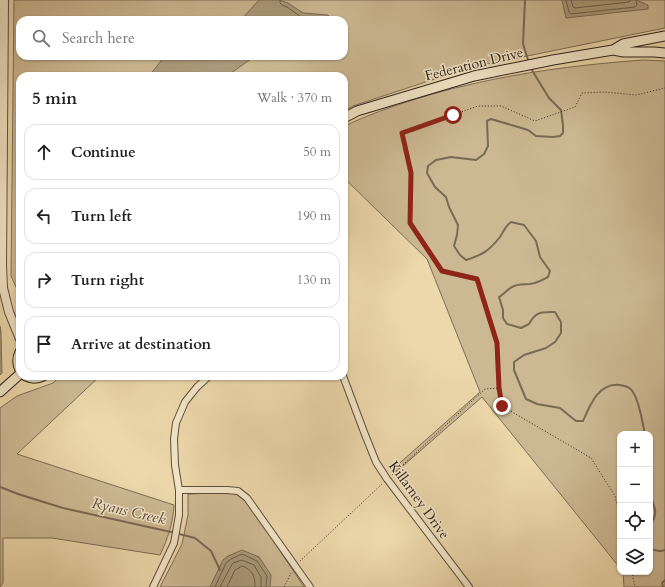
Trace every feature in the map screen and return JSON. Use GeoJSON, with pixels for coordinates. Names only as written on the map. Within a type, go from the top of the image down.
{"type":"FeatureCollection","features":[{"type":"Feature","properties":{"kind":"main road","name":"Federation Drive"},"geometry":{"type":"LineString","coordinates":[[613,50],[623,44],[665,36]]}},
{"type":"Feature","properties":{"kind":"main road","name":"Federation Drive"},"geometry":{"type":"LineString","coordinates":[[348,116],[357,111],[474,76],[553,60],[613,50],[624,52],[665,53]]}},
{"type":"Feature","properties":{"kind":"main road"},"geometry":{"type":"LineString","coordinates":[[0,392],[16,378]]}},
{"type":"Feature","properties":{"kind":"street"},"geometry":{"type":"LineString","coordinates":[[4,0],[3,288],[9,312],[16,329]]}},
{"type":"Feature","properties":{"kind":"street"},"geometry":{"type":"LineString","coordinates":[[153,587],[174,543],[179,516],[179,490],[175,465],[174,439],[176,423],[185,402],[205,380]]}},
{"type":"Feature","properties":{"kind":"street","name":"Killarney Drive"},"geometry":{"type":"LineString","coordinates":[[344,380],[376,462],[383,474],[469,587]]}},
{"type":"Feature","properties":{"kind":"street"},"geometry":{"type":"LineString","coordinates":[[179,490],[238,491],[247,498],[310,587]]}},
{"type":"Feature","properties":{"kind":"path"},"geometry":{"type":"LineString","coordinates":[[617,505],[615,496],[591,458],[502,406],[499,388],[497,343],[477,279],[442,271],[410,223],[411,173],[402,133],[478,106],[501,106],[535,121],[556,115],[575,107],[582,93],[605,92],[636,94],[665,88]]}},
{"type":"Feature","properties":{"kind":"path"},"geometry":{"type":"LineString","coordinates":[[633,575],[635,587]]}},
{"type":"Feature","properties":{"kind":"shaded area"},"geometry":{"type":"Polygon","coordinates":[[[14,0],[665,0],[665,28],[468,68],[348,109],[348,72],[16,72],[16,287],[11,276],[14,0]]]}},
{"type":"Feature","properties":{"kind":"shaded area"},"geometry":{"type":"Polygon","coordinates":[[[644,60],[665,61],[665,587],[624,587],[623,575],[653,575],[653,431],[617,431],[617,564],[482,397],[396,472],[394,468],[480,392],[427,259],[348,182],[348,124],[379,111],[453,89],[491,80],[568,67],[644,60]]]}},
{"type":"Feature","properties":{"kind":"shaded area"},"geometry":{"type":"Polygon","coordinates":[[[0,326],[2,373],[0,375],[0,326]]]}},
{"type":"Feature","properties":{"kind":"shaded area"},"geometry":{"type":"Polygon","coordinates":[[[56,380],[96,380],[17,454],[174,505],[170,530],[160,555],[52,538],[3,538],[3,583],[0,587],[0,408],[17,396],[53,383],[56,380]]]}},
{"type":"Feature","properties":{"kind":"shaded area"},"geometry":{"type":"Polygon","coordinates":[[[234,492],[245,498],[304,587],[160,587],[182,544],[188,515],[188,494],[234,492]]]}},
{"type":"Feature","properties":{"kind":"water"},"geometry":{"type":"Polygon","coordinates":[[[279,0],[288,3],[303,13],[329,16],[245,16],[258,1],[279,0]]]}},
{"type":"Feature","properties":{"kind":"water"},"geometry":{"type":"Polygon","coordinates":[[[562,0],[636,0],[648,5],[648,9],[566,18],[562,0]]]}},
{"type":"Feature","properties":{"kind":"water"},"geometry":{"type":"Polygon","coordinates":[[[162,60],[249,60],[233,72],[152,72],[162,60]]]}},
{"type":"Feature","properties":{"kind":"water"},"geometry":{"type":"Polygon","coordinates":[[[242,550],[259,557],[271,575],[270,587],[210,587],[223,560],[228,556],[242,550]]]}},
{"type":"Feature","properties":{"kind":"waterway"},"geometry":{"type":"LineString","coordinates":[[525,0],[523,44],[529,63]]}},
{"type":"Feature","properties":{"kind":"waterway"},"geometry":{"type":"LineString","coordinates":[[530,67],[549,98],[561,110],[563,133],[560,136],[553,137],[536,136],[528,130],[491,119],[487,121],[488,146],[484,154],[476,160],[451,157],[436,160],[428,166],[427,173],[435,187],[446,197],[458,225],[454,246],[460,255],[466,260],[489,249],[511,222],[524,225],[536,241],[540,257],[550,271],[548,277],[535,283],[514,286],[499,297],[503,310],[503,318],[507,324],[521,328],[529,324],[537,314],[546,312],[555,312],[561,322],[561,333],[555,342],[546,348],[524,355],[514,362],[514,370],[526,399],[537,404],[560,408],[576,421],[583,421],[592,402],[601,391],[606,387],[613,385],[626,386],[632,390],[635,396],[644,431]]}},
{"type":"Feature","properties":{"kind":"waterway","name":"Ryans Creek"},"geometry":{"type":"LineString","coordinates":[[0,487],[63,508],[195,538],[211,551],[220,570]]}},
{"type":"Feature","properties":{"kind":"waterway"},"geometry":{"type":"LineString","coordinates":[[653,503],[655,511],[653,520]]}},
{"type":"Feature","properties":{"kind":"waterway"},"geometry":{"type":"LineString","coordinates":[[653,550],[658,551],[665,550]]}},
{"type":"Feature","properties":{"kind":"waterway"},"geometry":{"type":"LineString","coordinates":[[663,587],[662,583],[665,580]]}},
{"type":"Feature","properties":{"kind":"route"},"geometry":{"type":"LineString","coordinates":[[453,115],[402,133],[411,173],[410,223],[442,271],[477,279],[497,343],[499,388],[502,406]]}}]}
